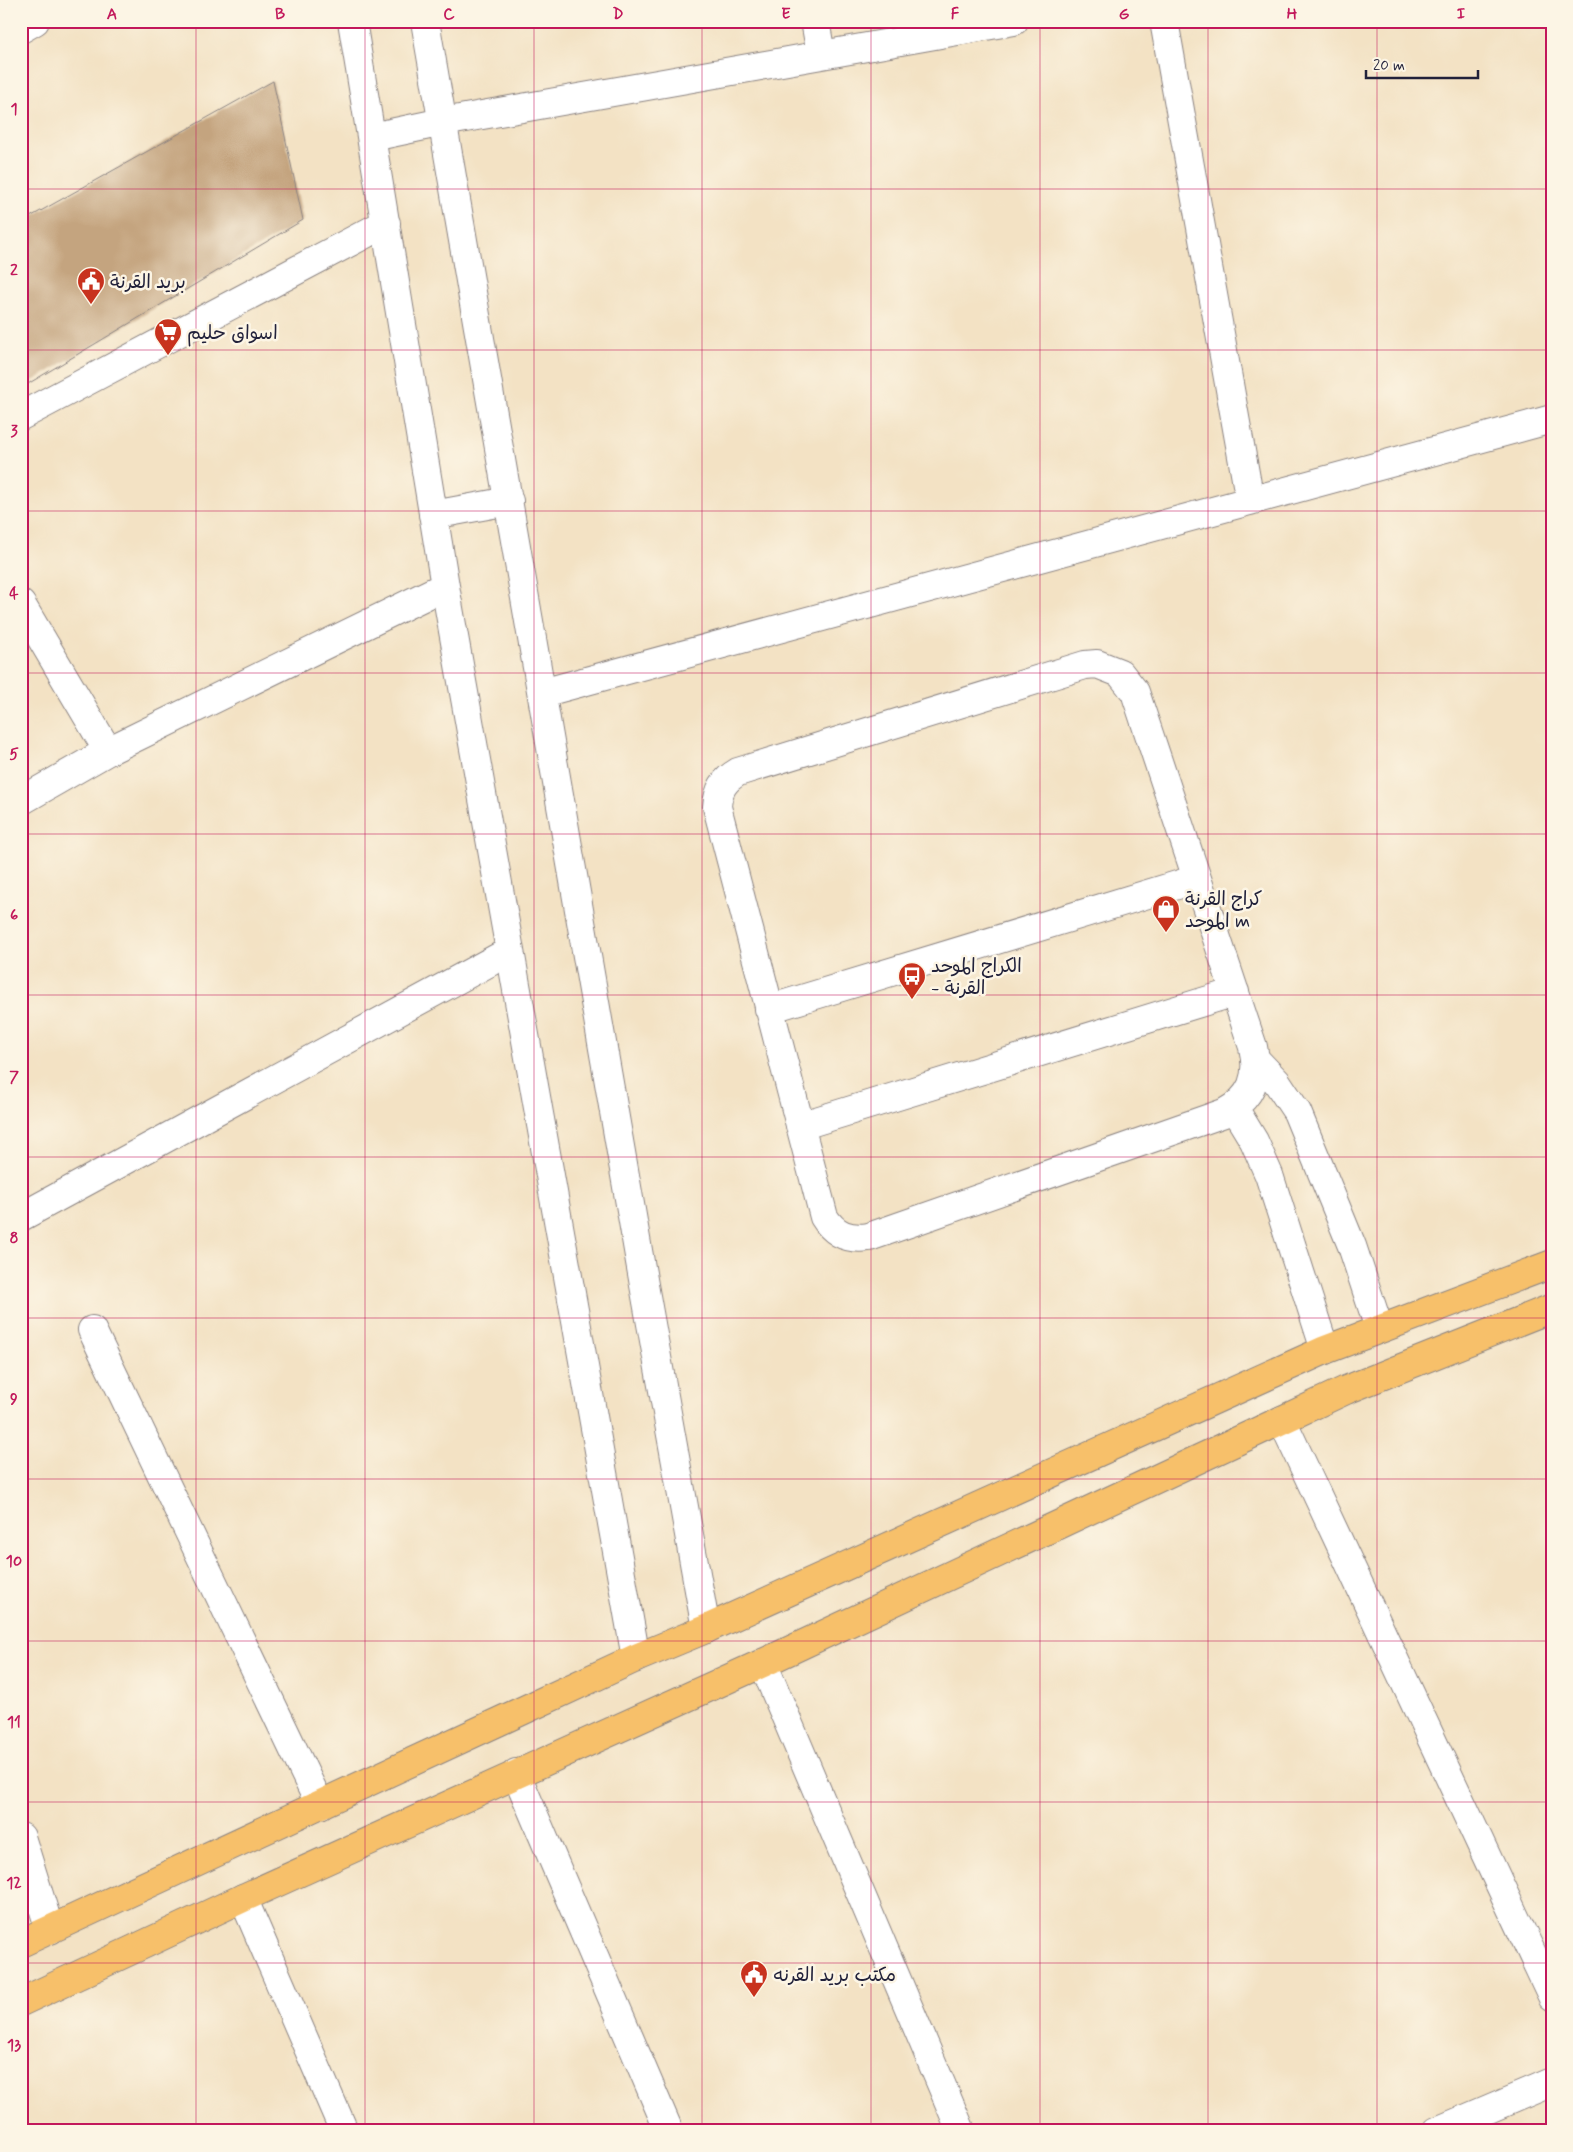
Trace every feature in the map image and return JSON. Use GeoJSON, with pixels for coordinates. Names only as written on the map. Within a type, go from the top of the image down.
{"type":"FeatureCollection","features":[{"type":"Feature","properties":{"kind":"main road"},"geometry":{"type":"LineString","coordinates":[[21,1943],[636,1658],[706,1629],[1325,1350],[1552,1264]]}},
{"type":"Feature","properties":{"kind":"main road"},"geometry":{"type":"LineString","coordinates":[[21,2002],[516,1773],[763,1663],[1346,1390],[1552,1308]]}},
{"type":"Feature","properties":{"kind":"street"},"geometry":{"type":"LineString","coordinates":[[21,29],[35,21]]}},
{"type":"Feature","properties":{"kind":"street"},"geometry":{"type":"LineString","coordinates":[[352,21],[444,586],[636,1658]]}},
{"type":"Feature","properties":{"kind":"street"},"geometry":{"type":"LineString","coordinates":[[425,21],[706,1629]]}},
{"type":"Feature","properties":{"kind":"street"},"geometry":{"type":"LineString","coordinates":[[815,21],[821,54]]}},
{"type":"Feature","properties":{"kind":"street"},"geometry":{"type":"LineString","coordinates":[[372,137],[443,122],[1014,21]]}},
{"type":"Feature","properties":{"kind":"street"},"geometry":{"type":"LineString","coordinates":[[1164,21],[1250,501]]}},
{"type":"Feature","properties":{"kind":"street"},"geometry":{"type":"LineString","coordinates":[[21,416],[386,223]]}},
{"type":"Feature","properties":{"kind":"street"},"geometry":{"type":"LineString","coordinates":[[542,693],[1552,419]]}},
{"type":"Feature","properties":{"kind":"street"},"geometry":{"type":"LineString","coordinates":[[433,515],[509,501]]}},
{"type":"Feature","properties":{"kind":"street"},"geometry":{"type":"LineString","coordinates":[[21,801],[108,751],[444,586]]}},
{"type":"Feature","properties":{"kind":"street"},"geometry":{"type":"LineString","coordinates":[[21,604],[108,751]]}},
{"type":"Feature","properties":{"kind":"street"},"geometry":{"type":"LineString","coordinates":[[1257,1061],[1252,1087],[1234,1108],[1224,1113],[859,1238],[840,1234],[830,1227],[824,1217],[717,806],[719,791],[729,778],[738,772],[1085,665],[1097,664],[1120,673],[1134,692],[1257,1061],[1277,1082],[1298,1112],[1352,1246],[1379,1328]]}},
{"type":"Feature","properties":{"kind":"street"},"geometry":{"type":"LineString","coordinates":[[770,1009],[1197,879]]}},
{"type":"Feature","properties":{"kind":"street"},"geometry":{"type":"LineString","coordinates":[[21,1217],[510,951]]}},
{"type":"Feature","properties":{"kind":"street"},"geometry":{"type":"LineString","coordinates":[[800,1126],[1235,992]]}},
{"type":"Feature","properties":{"kind":"street"},"geometry":{"type":"LineString","coordinates":[[1234,1108],[1254,1141],[1269,1175],[1325,1350]]}},
{"type":"Feature","properties":{"kind":"street"},"geometry":{"type":"LineString","coordinates":[[92,1330],[320,1805]]}},
{"type":"Feature","properties":{"kind":"street"},"geometry":{"type":"LineString","coordinates":[[1282,1420],[1552,1996]]}},
{"type":"Feature","properties":{"kind":"street"},"geometry":{"type":"LineString","coordinates":[[763,1663],[961,2131]]}},
{"type":"Feature","properties":{"kind":"street"},"geometry":{"type":"LineString","coordinates":[[516,1773],[669,2131]]}},
{"type":"Feature","properties":{"kind":"street"},"geometry":{"type":"LineString","coordinates":[[21,1837],[50,1930]]}},
{"type":"Feature","properties":{"kind":"street"},"geometry":{"type":"LineString","coordinates":[[243,1898],[344,2131]]}},
{"type":"Feature","properties":{"kind":"street"},"geometry":{"type":"LineString","coordinates":[[1437,2131],[1552,2082]]}},
{"type":"Feature","properties":{"kind":"building","name":"بريد القرنة"},"geometry":{"type":"Polygon","coordinates":[[[273,81],[303,220],[21,388],[21,222],[273,81]]]}},
{"type":"Feature","properties":{"kind":"place","name":"بريد القرنة"},"geometry":{"type":"Point","coordinates":[91,305]}},
{"type":"Feature","properties":{"kind":"place","name":"اسواق حليم"},"geometry":{"type":"Point","coordinates":[168,356]}},
{"type":"Feature","properties":{"kind":"place","name":"كراج القرنة الموحد m"},"geometry":{"type":"Point","coordinates":[1166,933]}},
{"type":"Feature","properties":{"kind":"place","name":"الكراج الموحد - القرنة"},"geometry":{"type":"Point","coordinates":[912,1000]}},
{"type":"Feature","properties":{"kind":"place","name":"مكتب بريد القرنه"},"geometry":{"type":"Point","coordinates":[754,1998]}}]}
